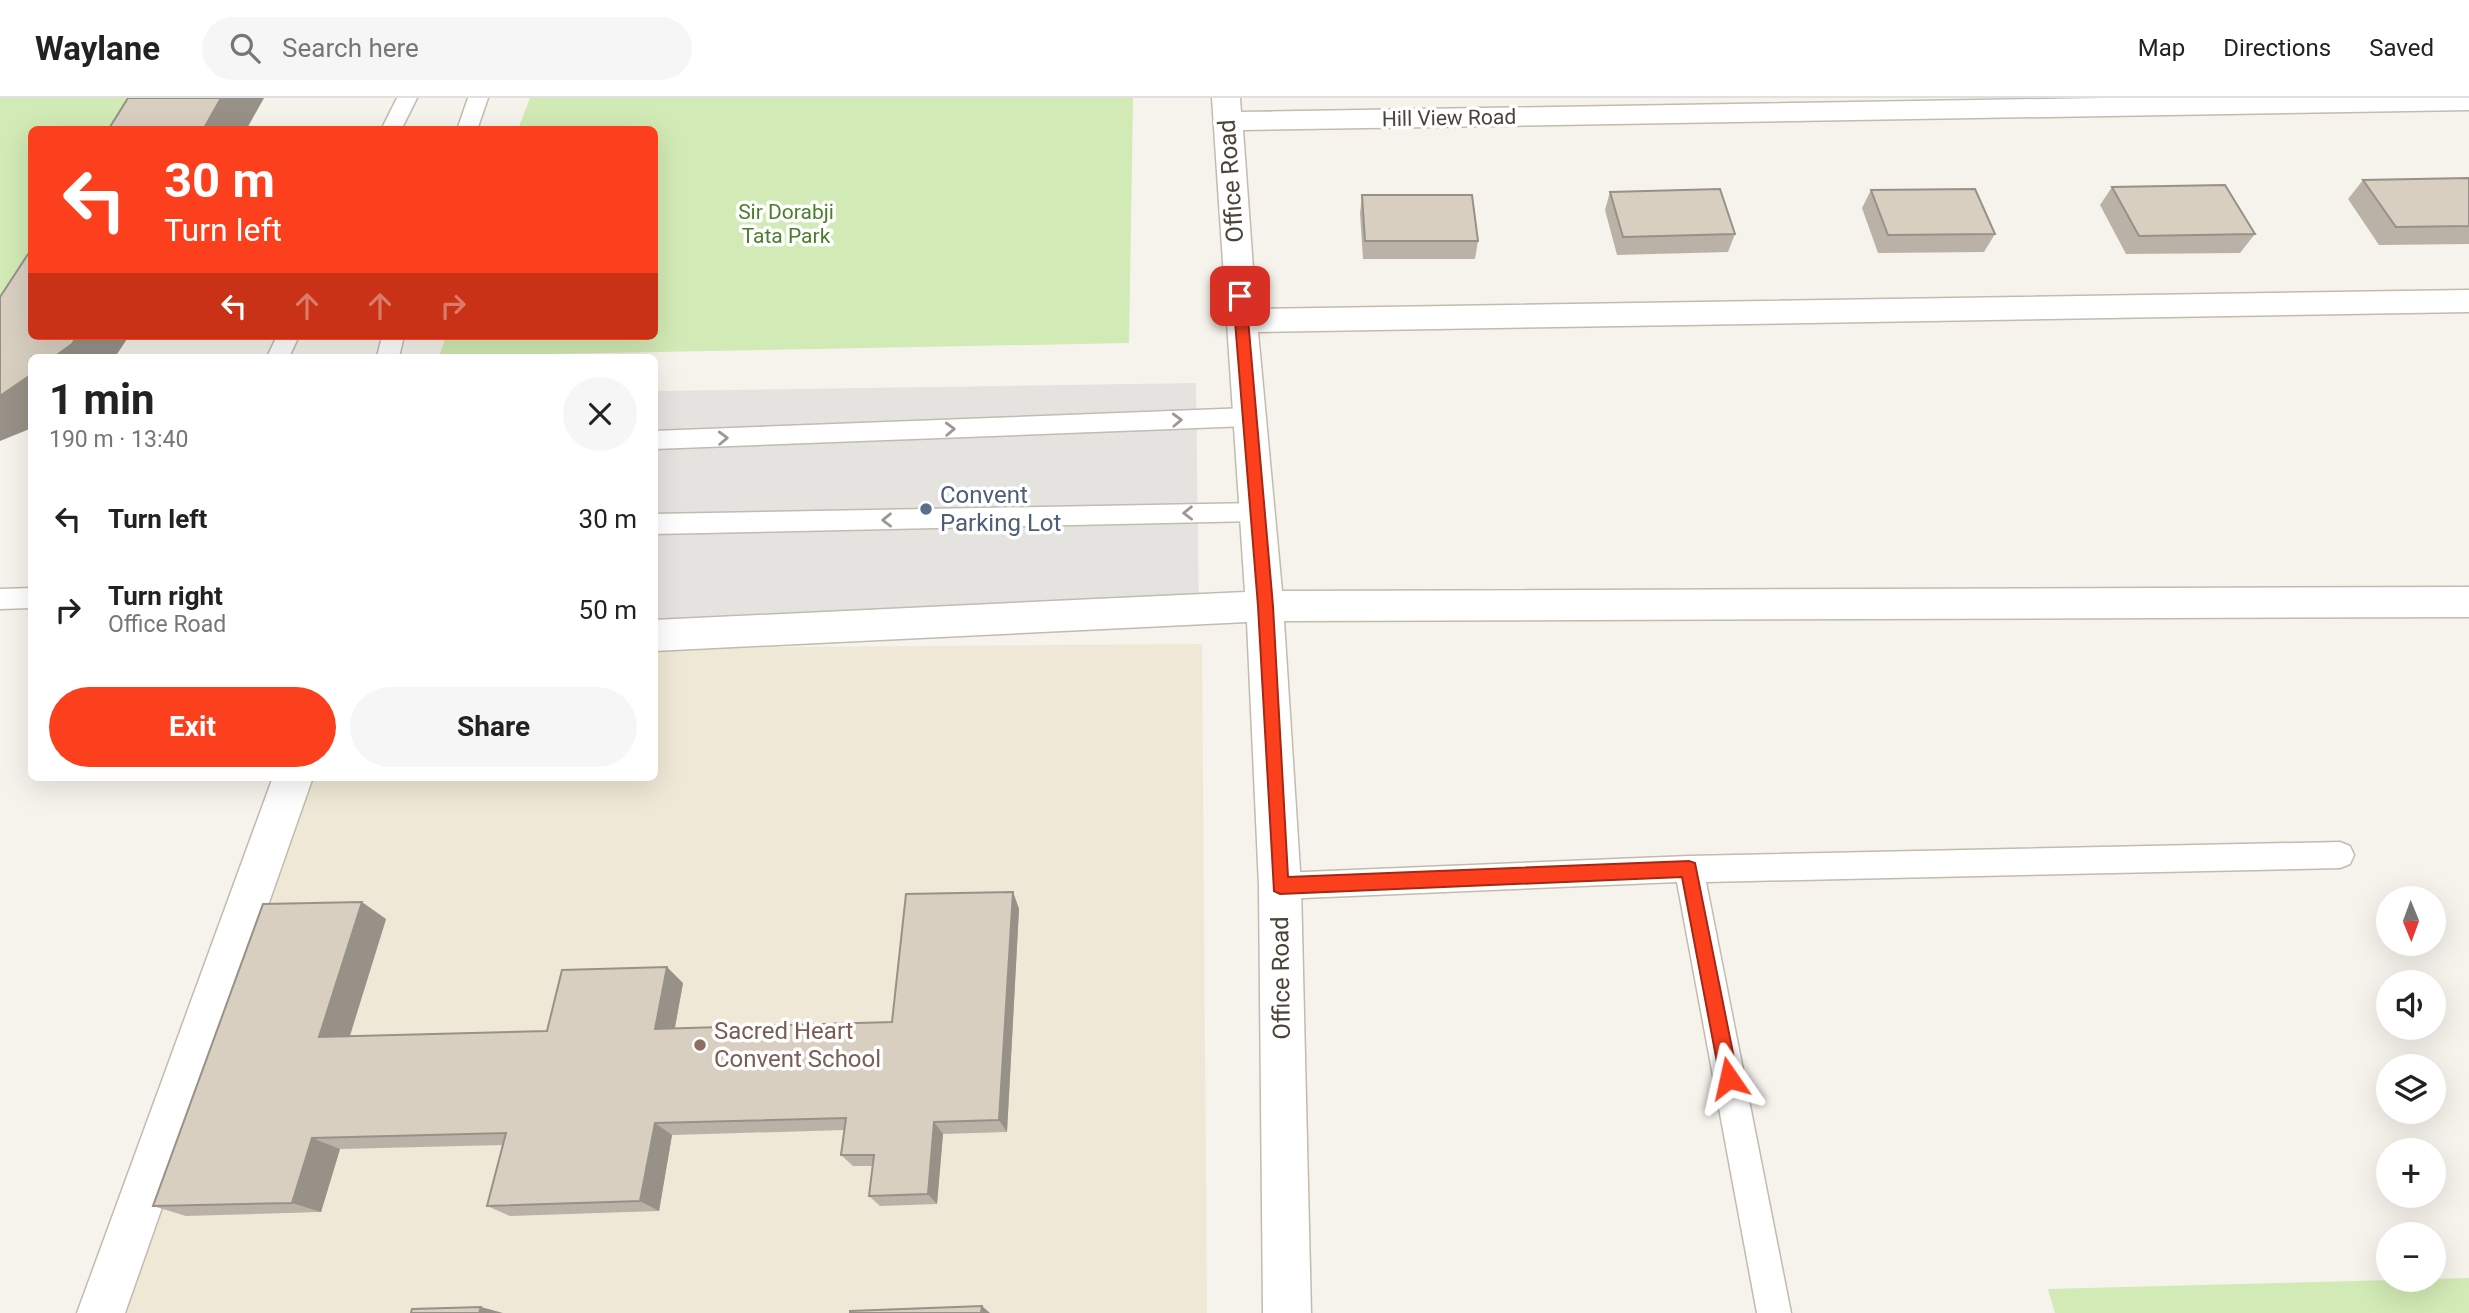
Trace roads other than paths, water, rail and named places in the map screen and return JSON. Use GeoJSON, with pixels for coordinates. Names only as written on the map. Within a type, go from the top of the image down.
{"type":"FeatureCollection","features":[{"type":"Feature","properties":{"kind":"street","name":"Hill View Road"},"geometry":{"type":"LineString","coordinates":[[1226,110],[2469,101]]}},
{"type":"Feature","properties":{"kind":"street","name":"Office Road"},"geometry":{"type":"LineString","coordinates":[[1226,110],[1248,417],[1265,606],[1280,886],[1287,1313]]}},
{"type":"Feature","properties":{"kind":"street"},"geometry":{"type":"LineString","coordinates":[[1242,321],[2469,302]]}},
{"type":"Feature","properties":{"kind":"street"},"geometry":{"type":"LineString","coordinates":[[658,636],[1265,606],[2469,602]]}},
{"type":"Feature","properties":{"kind":"street"},"geometry":{"type":"LineString","coordinates":[[101,1313],[292,781]]}},
{"type":"Feature","properties":{"kind":"lane"},"geometry":{"type":"LineString","coordinates":[[393,126],[407,98]]}},
{"type":"Feature","properties":{"kind":"lane"},"geometry":{"type":"LineString","coordinates":[[468,126],[478,98]]}},
{"type":"Feature","properties":{"kind":"lane"},"geometry":{"type":"LineString","coordinates":[[658,440],[1248,417]]}},
{"type":"Feature","properties":{"kind":"lane"},"geometry":{"type":"LineString","coordinates":[[658,524],[1257,512]]}},
{"type":"Feature","properties":{"kind":"lane"},"geometry":{"type":"LineString","coordinates":[[0,599],[28,598]]}},
{"type":"Feature","properties":{"kind":"lane"},"geometry":{"type":"LineString","coordinates":[[1280,886],[1689,869],[2340,855]]}},
{"type":"Feature","properties":{"kind":"lane"},"geometry":{"type":"LineString","coordinates":[[1689,869],[1774,1313]]}},
{"type":"Feature","properties":{"kind":"place","name":"Convent Parking Lot"},"geometry":{"type":"Point","coordinates":[926,509]}},
{"type":"Feature","properties":{"kind":"place","name":"Sacred Heart Convent School"},"geometry":{"type":"Point","coordinates":[700,1045]}},
{"type":"Feature","properties":{"kind":"park label","name":"Sir Dorabji Tata Park"},"geometry":{"type":"Point","coordinates":[786,224]}}]}
